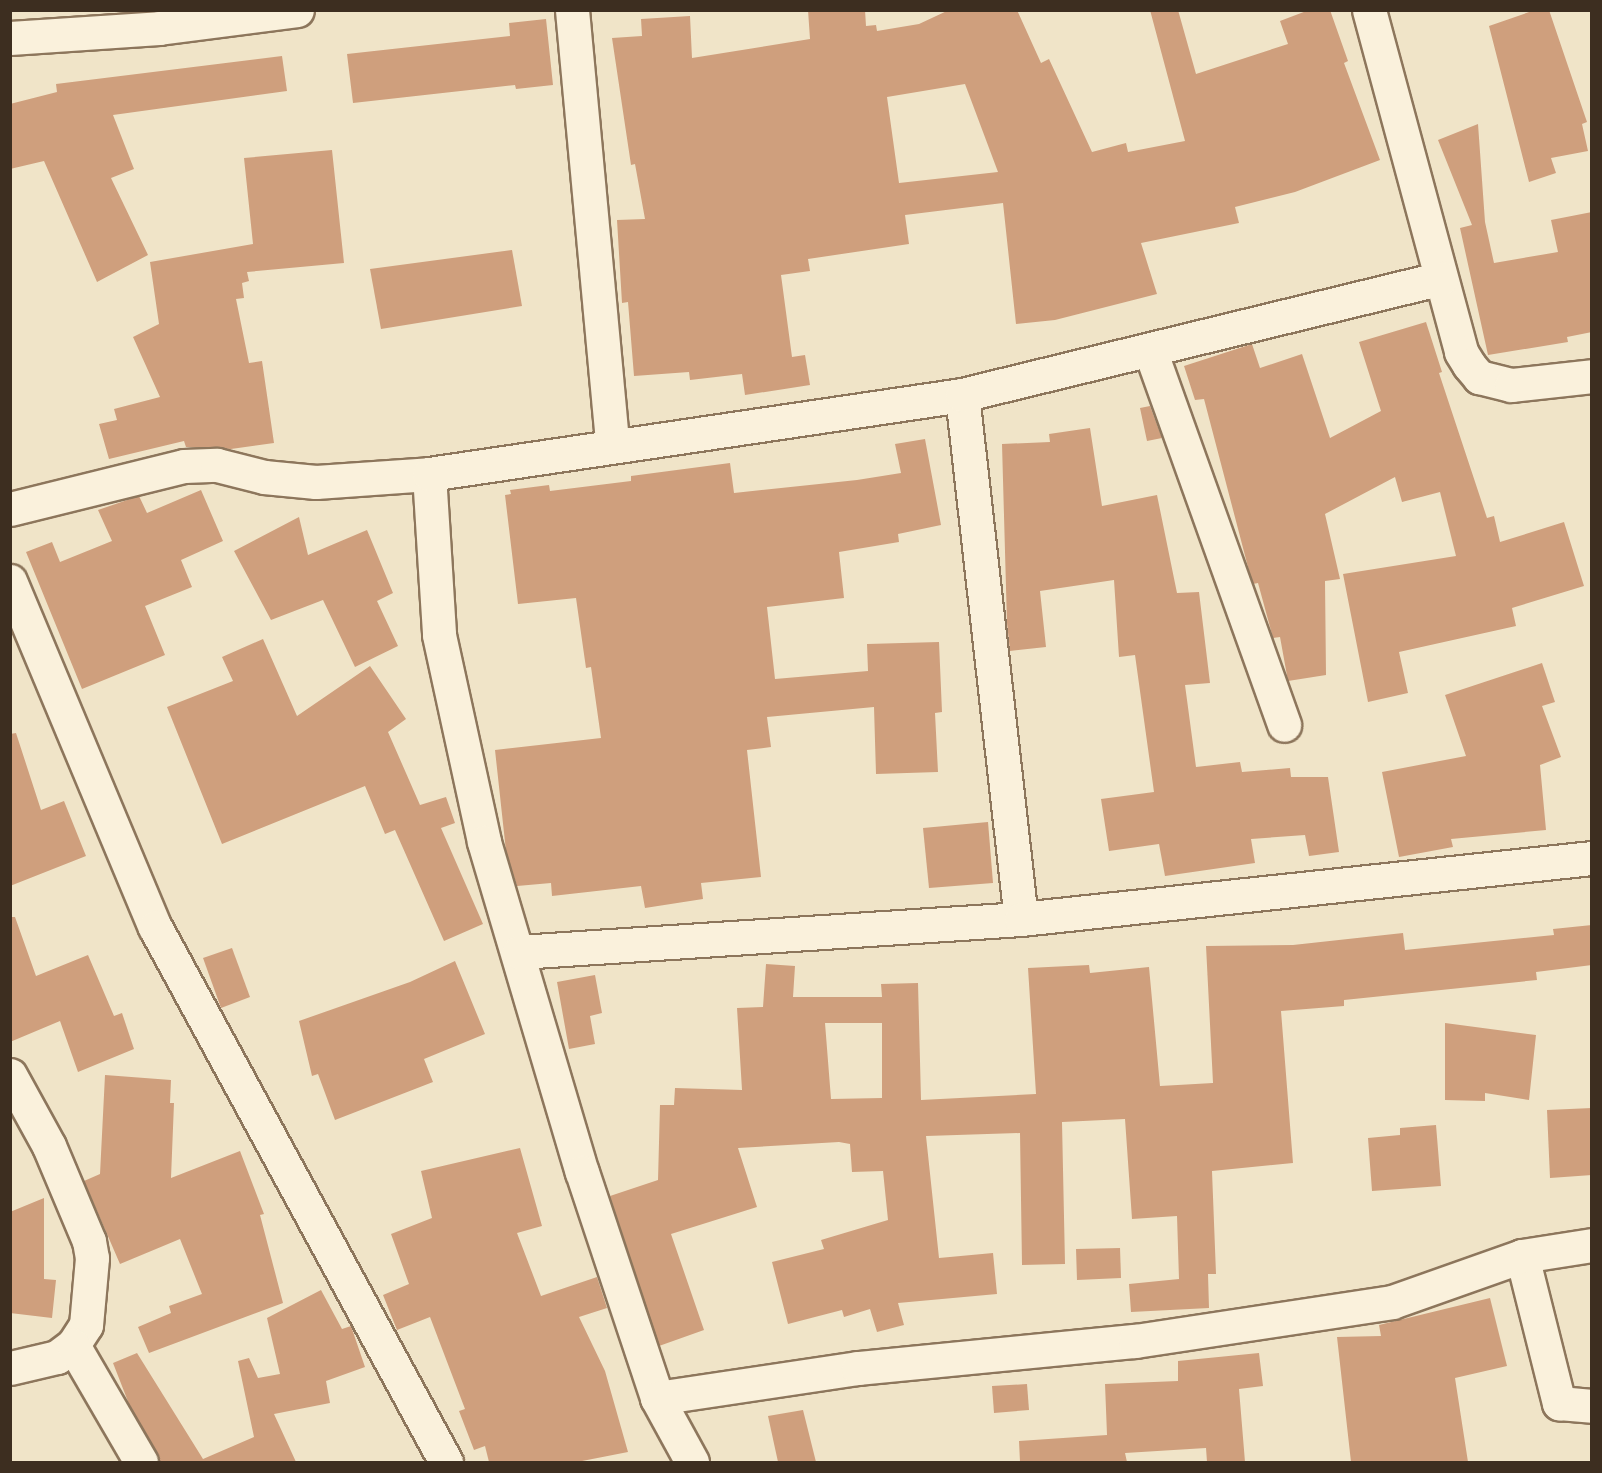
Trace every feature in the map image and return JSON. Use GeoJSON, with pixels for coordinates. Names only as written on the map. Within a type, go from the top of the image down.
{"type":"FeatureCollection","features":[{"type":"Feature","properties":{"kind":"street"},"geometry":{"type":"LineString","coordinates":[[10,38],[159,28],[297,10]]}},
{"type":"Feature","properties":{"kind":"street"},"geometry":{"type":"LineString","coordinates":[[572,10],[612,445]]}},
{"type":"Feature","properties":{"kind":"street"},"geometry":{"type":"LineString","coordinates":[[1369,10],[1461,352],[1479,377],[1511,385],[1592,376]]}},
{"type":"Feature","properties":{"kind":"street"},"geometry":{"type":"LineString","coordinates":[[10,509],[184,466],[218,465],[264,477],[316,482],[429,474],[612,445],[962,395],[1150,351],[1441,278]]}},
{"type":"Feature","properties":{"kind":"street"},"geometry":{"type":"LineString","coordinates":[[1150,351],[1284,725]]}},
{"type":"Feature","properties":{"kind":"street"},"geometry":{"type":"LineString","coordinates":[[962,395],[1021,919]]}},
{"type":"Feature","properties":{"kind":"street"},"geometry":{"type":"LineString","coordinates":[[429,474],[439,635],[484,842],[519,952],[582,1172],[657,1398],[692,1462]]}},
{"type":"Feature","properties":{"kind":"street"},"geometry":{"type":"LineString","coordinates":[[10,581],[155,927],[446,1462]]}},
{"type":"Feature","properties":{"kind":"street"},"geometry":{"type":"LineString","coordinates":[[519,952],[1021,919],[1592,858]]}},
{"type":"Feature","properties":{"kind":"street"},"geometry":{"type":"LineString","coordinates":[[10,1075],[49,1146],[89,1241],[90,1307],[86,1325],[73,1345],[57,1357],[10,1368]]}},
{"type":"Feature","properties":{"kind":"street"},"geometry":{"type":"LineString","coordinates":[[657,1398],[858,1368],[1135,1341],[1392,1302],[1522,1256],[1592,1245]]}},
{"type":"Feature","properties":{"kind":"street"},"geometry":{"type":"LineString","coordinates":[[1522,1256],[1559,1403],[1592,1406]]}},
{"type":"Feature","properties":{"kind":"street"},"geometry":{"type":"LineString","coordinates":[[73,1345],[141,1462]]}},
{"type":"Feature","properties":{"kind":"building"},"geometry":{"type":"Polygon","coordinates":[[[808,10],[865,10],[866,26],[876,25],[877,31],[919,24],[949,10],[1017,10],[1041,63],[1049,59],[1092,152],[1126,143],[1128,152],[1185,141],[1150,10],[1178,10],[1196,74],[1288,44],[1280,21],[1309,10],[1330,10],[1348,61],[1344,63],[1380,160],[1295,192],[1235,207],[1239,223],[1141,243],[1157,294],[1055,320],[1016,324],[1003,203],[905,215],[909,244],[808,259],[810,271],[781,275],[792,357],[805,355],[810,385],[745,395],[742,374],[690,380],[689,372],[634,376],[628,302],[622,303],[617,220],[645,219],[635,164],[631,165],[612,38],[642,36],[641,19],[690,16],[692,58],[810,39],[808,10]],[[965,84],[887,97],[899,183],[998,172],[965,84]]]}},
{"type":"Feature","properties":{"kind":"building"},"geometry":{"type":"Polygon","coordinates":[[[1535,10],[1549,10],[1587,122],[1582,124],[1588,151],[1551,158],[1556,173],[1529,182],[1489,26],[1535,10]]]}},
{"type":"Feature","properties":{"kind":"building"},"geometry":{"type":"Polygon","coordinates":[[[546,19],[553,85],[516,89],[515,85],[353,103],[347,54],[510,36],[509,23],[546,19]]]}},
{"type":"Feature","properties":{"kind":"building"},"geometry":{"type":"Polygon","coordinates":[[[282,56],[287,91],[113,115],[134,169],[111,178],[148,255],[97,282],[44,161],[10,169],[10,104],[57,92],[56,84],[282,56]]]}},
{"type":"Feature","properties":{"kind":"building"},"geometry":{"type":"Polygon","coordinates":[[[1478,124],[1485,222],[1494,263],[1558,252],[1551,220],[1592,212],[1592,332],[1567,337],[1568,342],[1488,355],[1460,228],[1472,225],[1438,140],[1478,124]]]}},
{"type":"Feature","properties":{"kind":"building"},"geometry":{"type":"Polygon","coordinates":[[[332,150],[344,263],[247,272],[249,281],[242,283],[244,298],[236,299],[249,363],[262,361],[274,443],[231,449],[186,447],[184,441],[109,459],[99,424],[117,420],[114,409],[160,397],[133,337],[159,324],[150,262],[253,244],[244,158],[332,150]]]}},
{"type":"Feature","properties":{"kind":"building"},"geometry":{"type":"Polygon","coordinates":[[[512,250],[522,306],[381,329],[370,269],[512,250]]]}},
{"type":"Feature","properties":{"kind":"building"},"geometry":{"type":"Polygon","coordinates":[[[1426,322],[1442,372],[1439,373],[1487,518],[1494,516],[1500,542],[1564,522],[1584,586],[1512,608],[1516,626],[1399,652],[1408,693],[1368,702],[1343,574],[1456,556],[1440,492],[1402,502],[1395,477],[1325,514],[1340,579],[1325,581],[1326,675],[1288,681],[1280,637],[1273,638],[1258,583],[1253,584],[1204,399],[1195,400],[1184,366],[1252,344],[1260,368],[1302,354],[1330,438],[1381,411],[1359,342],[1426,322]]]}},
{"type":"Feature","properties":{"kind":"building"},"geometry":{"type":"Polygon","coordinates":[[[1150,406],[1162,438],[1147,441],[1140,408],[1150,406]]]}},
{"type":"Feature","properties":{"kind":"building"},"geometry":{"type":"Polygon","coordinates":[[[1090,428],[1102,506],[1157,495],[1177,593],[1199,592],[1210,683],[1185,685],[1196,767],[1240,762],[1242,772],[1290,768],[1291,777],[1328,777],[1339,852],[1309,856],[1305,835],[1251,839],[1255,863],[1165,876],[1159,844],[1109,851],[1101,799],[1154,792],[1135,655],[1119,657],[1114,580],[1040,591],[1046,647],[1010,651],[1007,623],[1002,444],[1050,442],[1049,434],[1090,428]]]}},
{"type":"Feature","properties":{"kind":"building"},"geometry":{"type":"Polygon","coordinates":[[[925,439],[941,525],[898,534],[899,542],[839,552],[844,598],[767,607],[775,679],[868,671],[867,644],[939,642],[942,712],[935,713],[938,772],[876,774],[874,707],[767,717],[771,747],[747,750],[761,877],[701,883],[703,899],[645,908],[641,886],[552,896],[551,883],[517,886],[506,851],[495,750],[601,738],[591,667],[586,668],[576,598],[518,604],[505,495],[511,494],[510,490],[549,485],[550,491],[631,481],[631,476],[730,463],[734,493],[857,480],[901,473],[895,444],[925,439]]]}},
{"type":"Feature","properties":{"kind":"building"},"geometry":{"type":"Polygon","coordinates":[[[201,490],[223,541],[181,560],[192,587],[145,606],[165,655],[82,689],[26,552],[52,542],[60,562],[112,541],[98,510],[139,496],[147,513],[201,490]]]}},
{"type":"Feature","properties":{"kind":"building"},"geometry":{"type":"Polygon","coordinates":[[[299,517],[308,555],[367,530],[393,593],[377,601],[398,646],[355,667],[323,600],[271,620],[234,551],[299,517]]]}},
{"type":"Feature","properties":{"kind":"building"},"geometry":{"type":"Polygon","coordinates":[[[263,639],[297,716],[370,666],[406,719],[388,732],[420,805],[446,797],[455,823],[441,828],[483,924],[444,941],[395,830],[385,834],[365,786],[222,844],[167,707],[233,681],[222,657],[263,639]]]}},
{"type":"Feature","properties":{"kind":"building"},"geometry":{"type":"Polygon","coordinates":[[[1542,663],[1555,702],[1542,706],[1561,757],[1540,765],[1546,830],[1451,839],[1453,847],[1399,857],[1382,772],[1466,756],[1445,695],[1542,663]]]}},
{"type":"Feature","properties":{"kind":"building"},"geometry":{"type":"Polygon","coordinates":[[[16,733],[41,810],[64,801],[86,856],[10,886],[10,734],[16,733]]]}},
{"type":"Feature","properties":{"kind":"building"},"geometry":{"type":"Polygon","coordinates":[[[988,822],[993,883],[929,888],[923,828],[988,822]]]}},
{"type":"Feature","properties":{"kind":"building"},"geometry":{"type":"Polygon","coordinates":[[[10,917],[15,917],[36,976],[88,955],[114,1016],[122,1013],[134,1049],[78,1072],[60,1021],[10,1042],[10,917]]]}},
{"type":"Feature","properties":{"kind":"building"},"geometry":{"type":"Polygon","coordinates":[[[1592,925],[1592,965],[1536,972],[1537,980],[1344,1000],[1344,1006],[1281,1011],[1293,1163],[1212,1171],[1216,1274],[1208,1274],[1209,1308],[1131,1312],[1129,1284],[1179,1279],[1177,1216],[1132,1219],[1125,1119],[1062,1122],[1065,1264],[1022,1265],[1020,1133],[926,1136],[939,1258],[993,1253],[997,1294],[898,1303],[904,1325],[877,1332],[870,1309],[844,1317],[842,1310],[788,1324],[772,1262],[824,1249],[821,1240],[888,1220],[883,1171],[852,1172],[850,1144],[839,1142],[738,1148],[757,1207],[671,1234],[704,1330],[659,1346],[610,1196],[658,1180],[660,1105],[674,1105],[675,1088],[742,1090],[737,1008],[763,1007],[766,964],[795,966],[793,997],[882,997],[881,984],[918,983],[921,1100],[1036,1094],[1028,968],[1089,965],[1090,973],[1149,967],[1160,1086],[1213,1083],[1206,946],[1293,945],[1403,933],[1405,950],[1554,935],[1553,929],[1592,925]],[[825,1023],[831,1099],[882,1098],[882,1023],[825,1023]]]}},
{"type":"Feature","properties":{"kind":"building"},"geometry":{"type":"Polygon","coordinates":[[[232,948],[250,997],[221,1008],[203,958],[232,948]]]}},
{"type":"Feature","properties":{"kind":"building"},"geometry":{"type":"Polygon","coordinates":[[[455,961],[485,1034],[424,1059],[433,1082],[335,1120],[318,1074],[312,1076],[299,1021],[410,982],[455,961]]]}},
{"type":"Feature","properties":{"kind":"building"},"geometry":{"type":"Polygon","coordinates":[[[595,975],[602,1013],[590,1016],[595,1044],[569,1049],[557,982],[595,975]]]}},
{"type":"Feature","properties":{"kind":"building"},"geometry":{"type":"Polygon","coordinates":[[[1445,1023],[1536,1035],[1529,1100],[1485,1093],[1485,1101],[1445,1100],[1445,1023]]]}},
{"type":"Feature","properties":{"kind":"building"},"geometry":{"type":"Polygon","coordinates":[[[105,1075],[171,1080],[170,1103],[174,1103],[171,1178],[240,1151],[264,1214],[260,1215],[283,1303],[149,1353],[138,1327],[171,1313],[169,1306],[202,1294],[180,1239],[120,1264],[84,1181],[100,1174],[105,1075]]]}},
{"type":"Feature","properties":{"kind":"building"},"geometry":{"type":"Polygon","coordinates":[[[1592,1108],[1592,1175],[1550,1178],[1547,1110],[1592,1108]]]}},
{"type":"Feature","properties":{"kind":"building"},"geometry":{"type":"Polygon","coordinates":[[[1436,1125],[1441,1186],[1372,1191],[1368,1138],[1400,1135],[1400,1128],[1436,1125]]]}},
{"type":"Feature","properties":{"kind":"building"},"geometry":{"type":"Polygon","coordinates":[[[520,1148],[542,1226],[517,1233],[541,1296],[597,1277],[607,1308],[579,1317],[605,1371],[628,1452],[577,1462],[489,1462],[485,1446],[474,1450],[459,1411],[465,1409],[430,1317],[397,1330],[383,1295],[409,1284],[391,1234],[432,1218],[421,1171],[520,1148]]]}},
{"type":"Feature","properties":{"kind":"building"},"geometry":{"type":"Polygon","coordinates":[[[44,1198],[44,1279],[56,1280],[52,1318],[10,1313],[10,1212],[44,1198]]]}},
{"type":"Feature","properties":{"kind":"building"},"geometry":{"type":"Polygon","coordinates":[[[1120,1248],[1121,1278],[1077,1280],[1076,1249],[1120,1248]]]}},
{"type":"Feature","properties":{"kind":"building"},"geometry":{"type":"Polygon","coordinates":[[[321,1290],[342,1329],[351,1326],[365,1367],[326,1381],[330,1403],[274,1414],[296,1462],[160,1462],[129,1404],[113,1363],[137,1353],[203,1459],[254,1437],[238,1361],[249,1358],[258,1378],[280,1374],[267,1318],[321,1290]]]}},
{"type":"Feature","properties":{"kind":"building"},"geometry":{"type":"Polygon","coordinates":[[[1490,1298],[1507,1366],[1455,1378],[1468,1462],[1351,1462],[1337,1337],[1381,1336],[1379,1325],[1490,1298]]]}},
{"type":"Feature","properties":{"kind":"building"},"geometry":{"type":"Polygon","coordinates":[[[1259,1353],[1263,1386],[1239,1389],[1245,1462],[1207,1462],[1206,1448],[1125,1453],[1127,1462],[1020,1462],[1019,1441],[1107,1435],[1105,1384],[1178,1381],[1178,1361],[1259,1353]]]}},
{"type":"Feature","properties":{"kind":"building"},"geometry":{"type":"Polygon","coordinates":[[[1027,1384],[1029,1410],[994,1413],[992,1386],[1027,1384]]]}},
{"type":"Feature","properties":{"kind":"building"},"geometry":{"type":"Polygon","coordinates":[[[803,1410],[816,1462],[778,1462],[768,1416],[803,1410]]]}}]}
